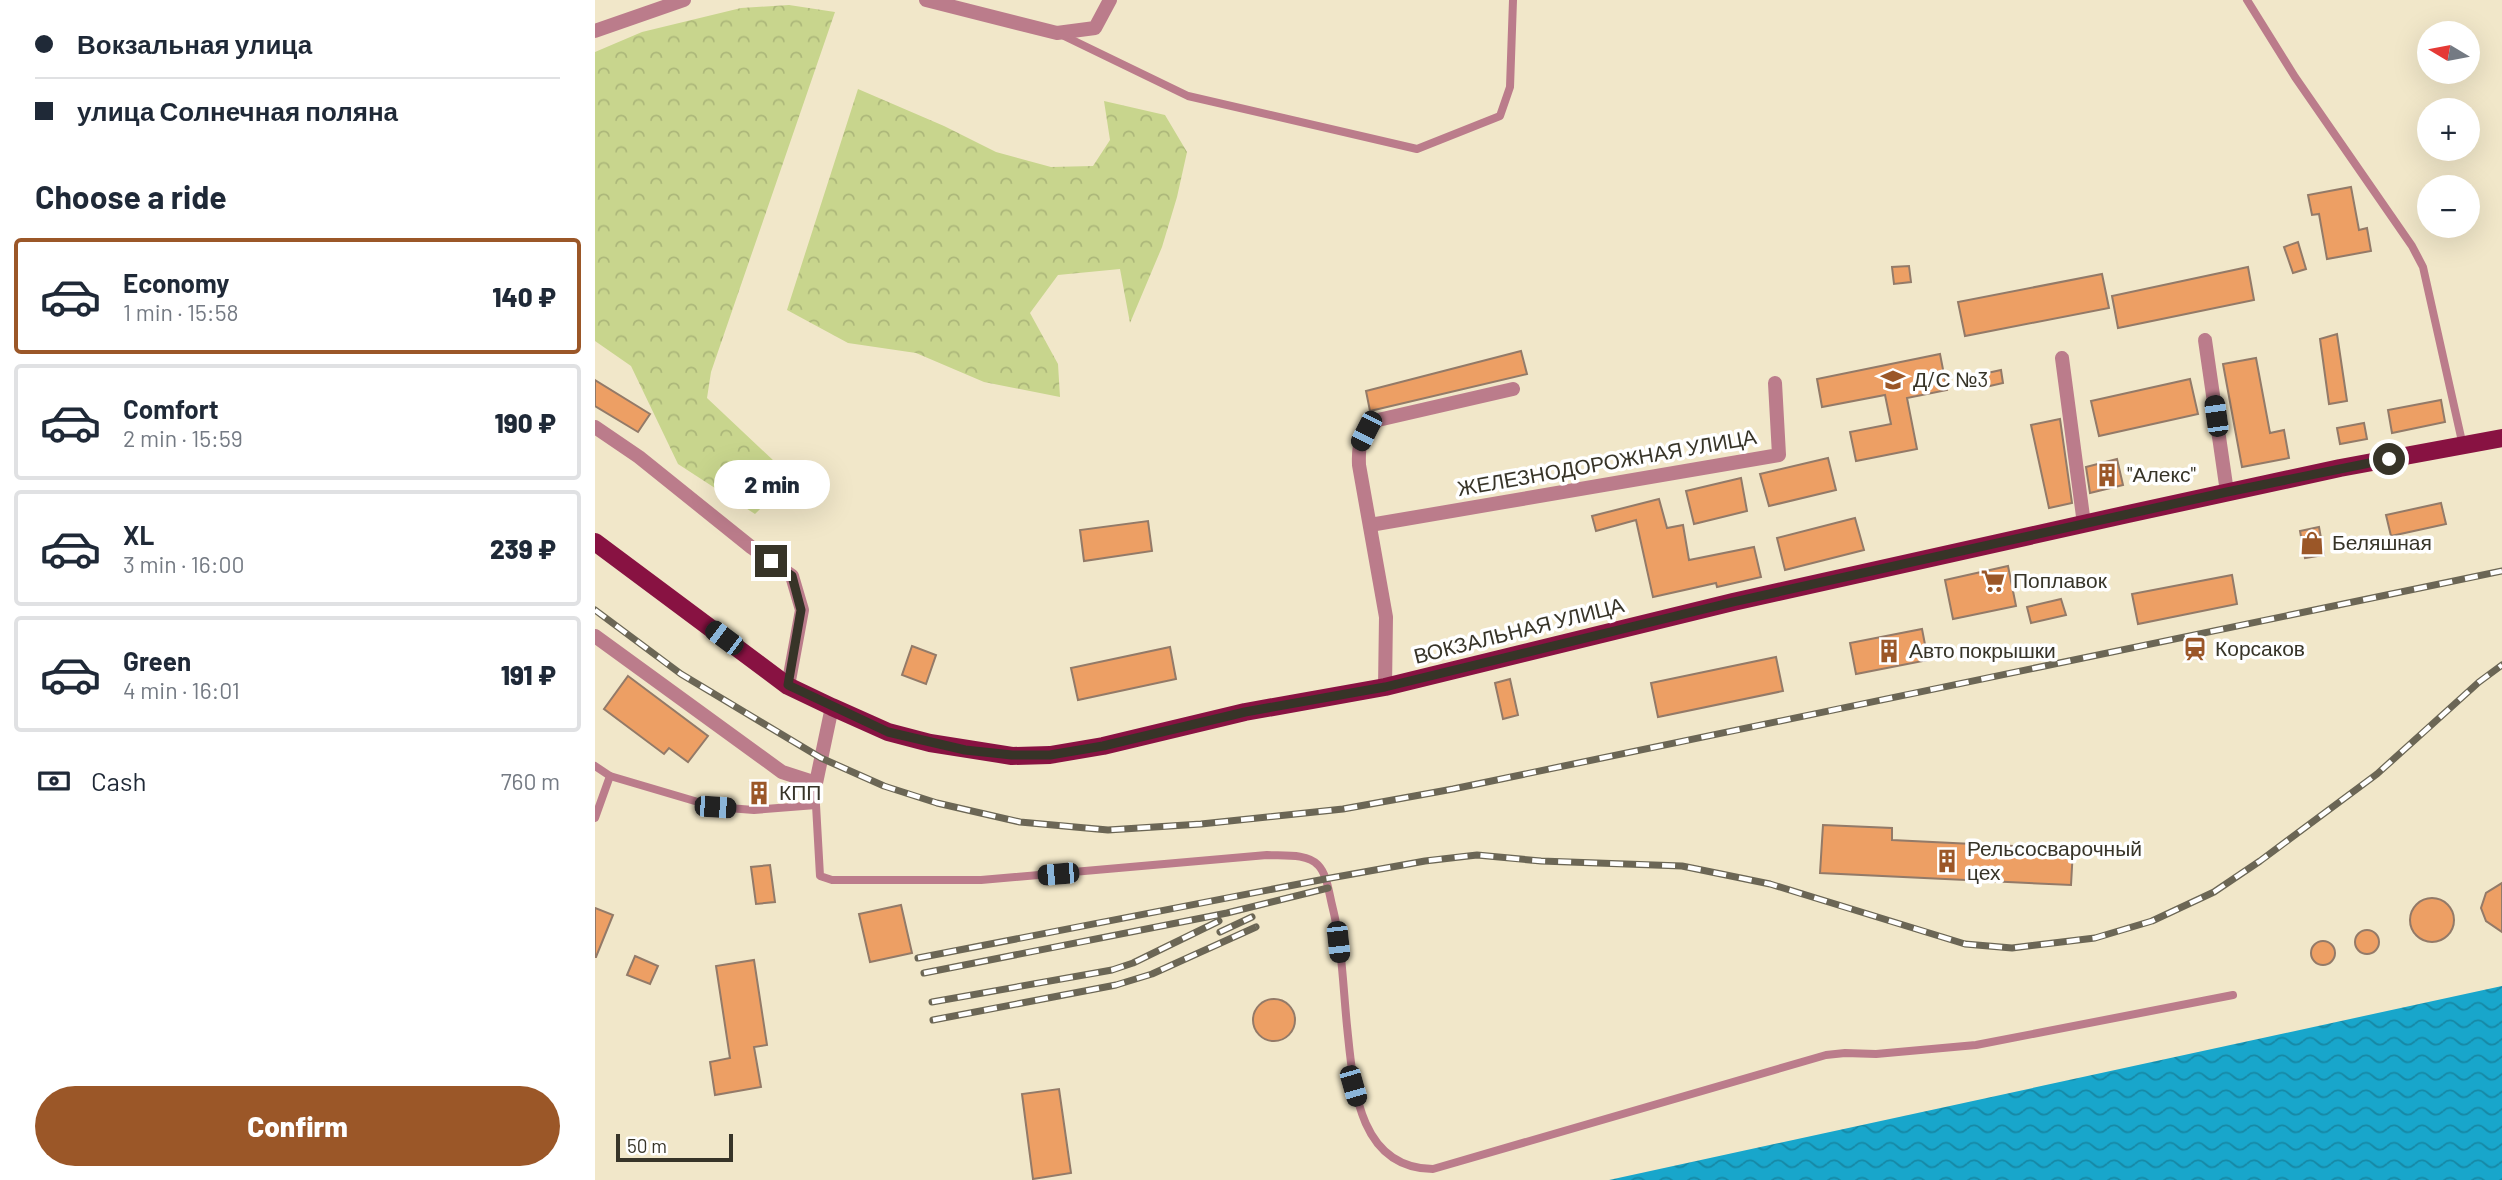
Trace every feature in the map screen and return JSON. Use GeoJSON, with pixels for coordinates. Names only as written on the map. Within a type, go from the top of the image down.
{"type":"FeatureCollection","features":[{"type":"Feature","properties":{"kind":"main road","name":"ВОКЗАЛЬНАЯ УЛИЦА"},"geometry":{"type":"LineString","coordinates":[[595,542],[788,685],[832,707],[888,732],[930,743],[1012,755],[1050,755],[1103,746],[1245,712],[1385,687],[1733,602],[2227,492],[2502,438]]}},
{"type":"Feature","properties":{"kind":"street"},"geometry":{"type":"LineString","coordinates":[[595,31],[684,0]]}},
{"type":"Feature","properties":{"kind":"street"},"geometry":{"type":"LineString","coordinates":[[926,0],[1057,33],[1095,27],[1110,0]]}},
{"type":"Feature","properties":{"kind":"street"},"geometry":{"type":"LineString","coordinates":[[2205,340],[2227,492]]}},
{"type":"Feature","properties":{"kind":"street"},"geometry":{"type":"LineString","coordinates":[[2062,359],[2084,524]]}},
{"type":"Feature","properties":{"kind":"street","name":"ЖЕЛЕЗНОДОРОЖНАЯ УЛИЦА"},"geometry":{"type":"LineString","coordinates":[[1370,524],[1779,456],[1775,383]]}},
{"type":"Feature","properties":{"kind":"street"},"geometry":{"type":"LineString","coordinates":[[1385,687],[1386,617],[1358,446],[1366,431],[1378,420],[1513,389]]}},
{"type":"Feature","properties":{"kind":"street"},"geometry":{"type":"LineString","coordinates":[[595,427],[639,457],[751,547],[792,576],[801,610],[788,685]]}},
{"type":"Feature","properties":{"kind":"street"},"geometry":{"type":"LineString","coordinates":[[595,636],[782,772],[816,783],[832,707]]}},
{"type":"Feature","properties":{"kind":"lane"},"geometry":{"type":"LineString","coordinates":[[1057,33],[1188,96],[1417,149],[1500,116],[1510,87],[1513,0]]}},
{"type":"Feature","properties":{"kind":"lane"},"geometry":{"type":"LineString","coordinates":[[2247,0],[2295,77],[2412,246],[2423,267],[2463,446]]}},
{"type":"Feature","properties":{"kind":"lane"},"geometry":{"type":"LineString","coordinates":[[595,766],[610,776],[715,807],[754,810],[816,805]]}},
{"type":"Feature","properties":{"kind":"lane"},"geometry":{"type":"LineString","coordinates":[[595,818],[610,776]]}},
{"type":"Feature","properties":{"kind":"lane"},"geometry":{"type":"LineString","coordinates":[[816,783],[820,876],[832,880],[981,880],[1267,855],[1308,858],[1318,865],[1325,879],[1335,918],[1353,1086],[1362,1117],[1375,1142],[1395,1160],[1418,1169],[1433,1169],[1826,1055],[1876,1054],[1976,1045],[2233,995]]}},
{"type":"Feature","properties":{"kind":"green space"},"geometry":{"type":"Polygon","coordinates":[[[789,5],[835,12],[711,372],[707,398],[792,478],[755,514],[678,464],[631,366],[595,341],[595,52],[642,32],[741,8],[789,5]]]}},
{"type":"Feature","properties":{"kind":"green space"},"geometry":{"type":"Polygon","coordinates":[[[858,89],[996,152],[1051,167],[1093,166],[1110,140],[1104,101],[1165,115],[1187,152],[1162,247],[1130,323],[1120,269],[1058,275],[1030,313],[1058,364],[1060,397],[984,382],[916,353],[848,343],[787,310],[858,89]]]}},
{"type":"Feature","properties":{"kind":"water"},"geometry":{"type":"Polygon","coordinates":[[[2502,986],[2502,1180],[1609,1180],[2502,986]]]}},
{"type":"Feature","properties":{"kind":"building"},"geometry":{"type":"Polygon","coordinates":[[[2351,187],[2359,230],[2367,228],[2371,251],[2327,259],[2319,214],[2312,215],[2308,195],[2351,187]]]}},
{"type":"Feature","properties":{"kind":"building"},"geometry":{"type":"Polygon","coordinates":[[[2298,242],[2306,269],[2293,273],[2284,247],[2298,242]]]}},
{"type":"Feature","properties":{"kind":"building"},"geometry":{"type":"Polygon","coordinates":[[[1909,266],[1911,282],[1894,284],[1892,267],[1909,266]]]}},
{"type":"Feature","properties":{"kind":"building"},"geometry":{"type":"Polygon","coordinates":[[[2248,267],[2254,300],[2118,328],[2112,296],[2248,267]]]}},
{"type":"Feature","properties":{"kind":"building"},"geometry":{"type":"Polygon","coordinates":[[[2102,274],[2109,308],[1965,336],[1958,302],[2102,274]]]}},
{"type":"Feature","properties":{"kind":"building"},"geometry":{"type":"Polygon","coordinates":[[[2337,334],[2347,401],[2329,404],[2320,339],[2337,334]]]}},
{"type":"Feature","properties":{"kind":"building"},"geometry":{"type":"Polygon","coordinates":[[[1521,351],[1527,374],[1370,411],[1366,391],[1521,351]]]}},
{"type":"Feature","properties":{"kind":"building"},"geometry":{"type":"Polygon","coordinates":[[[1940,354],[1947,390],[1907,398],[1917,449],[1856,461],[1850,432],[1891,424],[1885,395],[1822,407],[1817,379],[1940,354]]]}},
{"type":"Feature","properties":{"kind":"building"},"geometry":{"type":"Polygon","coordinates":[[[2256,358],[2270,433],[2284,430],[2289,458],[2242,467],[2223,364],[2256,358]]]}},
{"type":"Feature","properties":{"kind":"building"},"geometry":{"type":"Polygon","coordinates":[[[2001,370],[2003,383],[1981,388],[1978,375],[2001,370]]]}},
{"type":"Feature","properties":{"kind":"building"},"geometry":{"type":"Polygon","coordinates":[[[2190,379],[2198,414],[2099,436],[2091,401],[2190,379]]]}},
{"type":"Feature","properties":{"kind":"building"},"geometry":{"type":"Polygon","coordinates":[[[595,380],[650,414],[638,432],[595,406],[595,380]]]}},
{"type":"Feature","properties":{"kind":"building"},"geometry":{"type":"Polygon","coordinates":[[[2441,400],[2445,422],[2392,433],[2388,410],[2441,400]]]}},
{"type":"Feature","properties":{"kind":"building"},"geometry":{"type":"Polygon","coordinates":[[[2060,419],[2072,503],[2049,508],[2031,425],[2060,419]]]}},
{"type":"Feature","properties":{"kind":"building"},"geometry":{"type":"Polygon","coordinates":[[[2364,423],[2367,439],[2340,444],[2337,428],[2364,423]]]}},
{"type":"Feature","properties":{"kind":"building"},"geometry":{"type":"Polygon","coordinates":[[[1828,458],[1836,490],[1769,506],[1760,474],[1828,458]]]}},
{"type":"Feature","properties":{"kind":"building","name":"\"Алекс\""},"geometry":{"type":"Polygon","coordinates":[[[2117,459],[2123,485],[2090,493],[2086,467],[2117,459]]]}},
{"type":"Feature","properties":{"kind":"building"},"geometry":{"type":"Polygon","coordinates":[[[1741,478],[1747,511],[1694,524],[1686,491],[1741,478]]]}},
{"type":"Feature","properties":{"kind":"building"},"geometry":{"type":"Polygon","coordinates":[[[1659,499],[1667,528],[1683,525],[1689,560],[1754,547],[1761,577],[1717,587],[1716,583],[1653,597],[1636,520],[1596,531],[1592,516],[1659,499]]]}},
{"type":"Feature","properties":{"kind":"building"},"geometry":{"type":"Polygon","coordinates":[[[2441,503],[2446,524],[2391,536],[2386,515],[2441,503]]]}},
{"type":"Feature","properties":{"kind":"building"},"geometry":{"type":"Polygon","coordinates":[[[1855,518],[1864,550],[1785,570],[1777,538],[1855,518]]]}},
{"type":"Feature","properties":{"kind":"building"},"geometry":{"type":"Polygon","coordinates":[[[1148,521],[1152,551],[1084,561],[1080,530],[1148,521]]]}},
{"type":"Feature","properties":{"kind":"building","name":"Беляшная"},"geometry":{"type":"Polygon","coordinates":[[[2319,527],[2324,555],[2305,558],[2300,531],[2319,527]]]}},
{"type":"Feature","properties":{"kind":"building"},"geometry":{"type":"Polygon","coordinates":[[[2008,566],[2016,606],[1953,619],[1945,580],[2008,566]]]}},
{"type":"Feature","properties":{"kind":"building"},"geometry":{"type":"Polygon","coordinates":[[[2232,575],[2237,604],[2138,624],[2132,594],[2232,575]]]}},
{"type":"Feature","properties":{"kind":"building"},"geometry":{"type":"Polygon","coordinates":[[[2061,599],[2066,615],[2031,623],[2027,607],[2061,599]]]}},
{"type":"Feature","properties":{"kind":"building","name":"Авто покрышки"},"geometry":{"type":"Polygon","coordinates":[[[1922,629],[1928,660],[1856,674],[1850,643],[1922,629]]]}},
{"type":"Feature","properties":{"kind":"building"},"geometry":{"type":"Polygon","coordinates":[[[912,646],[936,655],[926,684],[902,675],[912,646]]]}},
{"type":"Feature","properties":{"kind":"building"},"geometry":{"type":"Polygon","coordinates":[[[1170,647],[1176,679],[1078,700],[1071,668],[1170,647]]]}},
{"type":"Feature","properties":{"kind":"building"},"geometry":{"type":"Polygon","coordinates":[[[1776,657],[1783,691],[1658,717],[1651,683],[1776,657]]]}},
{"type":"Feature","properties":{"kind":"building"},"geometry":{"type":"Polygon","coordinates":[[[628,676],[708,736],[688,762],[669,748],[664,754],[604,709],[628,676]]]}},
{"type":"Feature","properties":{"kind":"building"},"geometry":{"type":"Polygon","coordinates":[[[1510,679],[1518,715],[1503,719],[1495,683],[1510,679]]]}},
{"type":"Feature","properties":{"kind":"building","name":"КПП"},"geometry":{"type":"Polygon","coordinates":[[[766,781],[768,802],[752,803],[750,782],[766,781]]]}},
{"type":"Feature","properties":{"kind":"building","name":"Рельсосварочный цех"},"geometry":{"type":"Polygon","coordinates":[[[1823,825],[1892,828],[1892,840],[2073,849],[2071,885],[1820,873],[1823,825]]]}},
{"type":"Feature","properties":{"kind":"building"},"geometry":{"type":"Polygon","coordinates":[[[770,865],[775,902],[756,904],[751,867],[770,865]]]}},
{"type":"Feature","properties":{"kind":"building"},"geometry":{"type":"Polygon","coordinates":[[[2502,883],[2502,932],[2486,921],[2481,908],[2486,893],[2502,883]]]}},
{"type":"Feature","properties":{"kind":"building"},"geometry":{"type":"Polygon","coordinates":[[[2432,898],[2441,899],[2448,904],[2453,911],[2453,929],[2448,936],[2441,941],[2432,942],[2423,941],[2416,936],[2411,929],[2410,920],[2411,911],[2416,904],[2423,899],[2432,898]]]}},
{"type":"Feature","properties":{"kind":"building"},"geometry":{"type":"Polygon","coordinates":[[[901,905],[912,953],[870,962],[859,914],[901,905]]]}},
{"type":"Feature","properties":{"kind":"building"},"geometry":{"type":"Polygon","coordinates":[[[595,908],[613,915],[596,957],[595,957],[595,908]]]}},
{"type":"Feature","properties":{"kind":"building"},"geometry":{"type":"Polygon","coordinates":[[[2367,930],[2378,937],[2379,942],[2372,953],[2367,954],[2356,947],[2355,942],[2362,931],[2367,930]]]}},
{"type":"Feature","properties":{"kind":"building"},"geometry":{"type":"Polygon","coordinates":[[[2323,941],[2334,948],[2335,953],[2328,964],[2323,965],[2312,958],[2311,953],[2318,942],[2323,941]]]}},
{"type":"Feature","properties":{"kind":"building"},"geometry":{"type":"Polygon","coordinates":[[[635,956],[658,966],[650,984],[627,975],[635,956]]]}},
{"type":"Feature","properties":{"kind":"building"},"geometry":{"type":"Polygon","coordinates":[[[754,960],[767,1045],[754,1047],[761,1087],[715,1095],[710,1062],[730,1058],[716,966],[754,960]]]}},
{"type":"Feature","properties":{"kind":"building"},"geometry":{"type":"Polygon","coordinates":[[[1274,999],[1289,1005],[1295,1020],[1289,1035],[1274,1041],[1259,1035],[1253,1020],[1259,1005],[1274,999]]]}},
{"type":"Feature","properties":{"kind":"building"},"geometry":{"type":"Polygon","coordinates":[[[1059,1089],[1071,1173],[1033,1179],[1022,1094],[1059,1089]]]}},
{"type":"Feature","properties":{"kind":"railway"},"geometry":{"type":"LineString","coordinates":[[595,610],[681,674],[821,758],[884,786],[937,803],[1020,822],[1108,830],[1201,824],[1343,809],[1453,789],[2502,571]]}},
{"type":"Feature","properties":{"kind":"railway"},"geometry":{"type":"LineString","coordinates":[[918,958],[1325,879],[1425,861],[1477,855],[1541,861],[1682,866],[1770,884],[1965,944],[2012,948],[2095,938],[2152,921],[2214,892],[2377,774],[2479,682],[2502,665]]}},
{"type":"Feature","properties":{"kind":"railway"},"geometry":{"type":"LineString","coordinates":[[924,973],[1227,913],[1328,888]]}},
{"type":"Feature","properties":{"kind":"railway"},"geometry":{"type":"LineString","coordinates":[[1220,932],[1252,917]]}},
{"type":"Feature","properties":{"kind":"railway"},"geometry":{"type":"LineString","coordinates":[[932,1002],[1112,970],[1133,963],[1219,921]]}},
{"type":"Feature","properties":{"kind":"railway"},"geometry":{"type":"LineString","coordinates":[[933,1020],[1116,985],[1152,974],[1256,927]]}},
{"type":"Feature","properties":{"kind":"place","name":"Д/С №3"},"geometry":{"type":"Point","coordinates":[1893,380]}},
{"type":"Feature","properties":{"kind":"place","name":"\"Алекс\""},"geometry":{"type":"Point","coordinates":[2107,475]}},
{"type":"Feature","properties":{"kind":"place","name":"Беляшная"},"geometry":{"type":"Point","coordinates":[2312,543]}},
{"type":"Feature","properties":{"kind":"place","name":"Поплавок"},"geometry":{"type":"Point","coordinates":[1993,581]}},
{"type":"Feature","properties":{"kind":"place","name":"Корсаков"},"geometry":{"type":"Point","coordinates":[2195,649]}},
{"type":"Feature","properties":{"kind":"place","name":"Авто покрышки"},"geometry":{"type":"Point","coordinates":[1889,651]}},
{"type":"Feature","properties":{"kind":"place","name":"КПП"},"geometry":{"type":"Point","coordinates":[759,793]}},
{"type":"Feature","properties":{"kind":"place","name":"Рельсосварочный цех"},"geometry":{"type":"Point","coordinates":[1947,861]}},
{"type":"Feature","properties":{"kind":"route"},"geometry":{"type":"LineString","coordinates":[[771,561],[792,576],[801,610],[788,685],[888,732],[965,750],[1012,755],[1050,755],[1103,746],[1245,712],[1385,687],[1733,602],[2227,492],[2389,459]]}}]}
